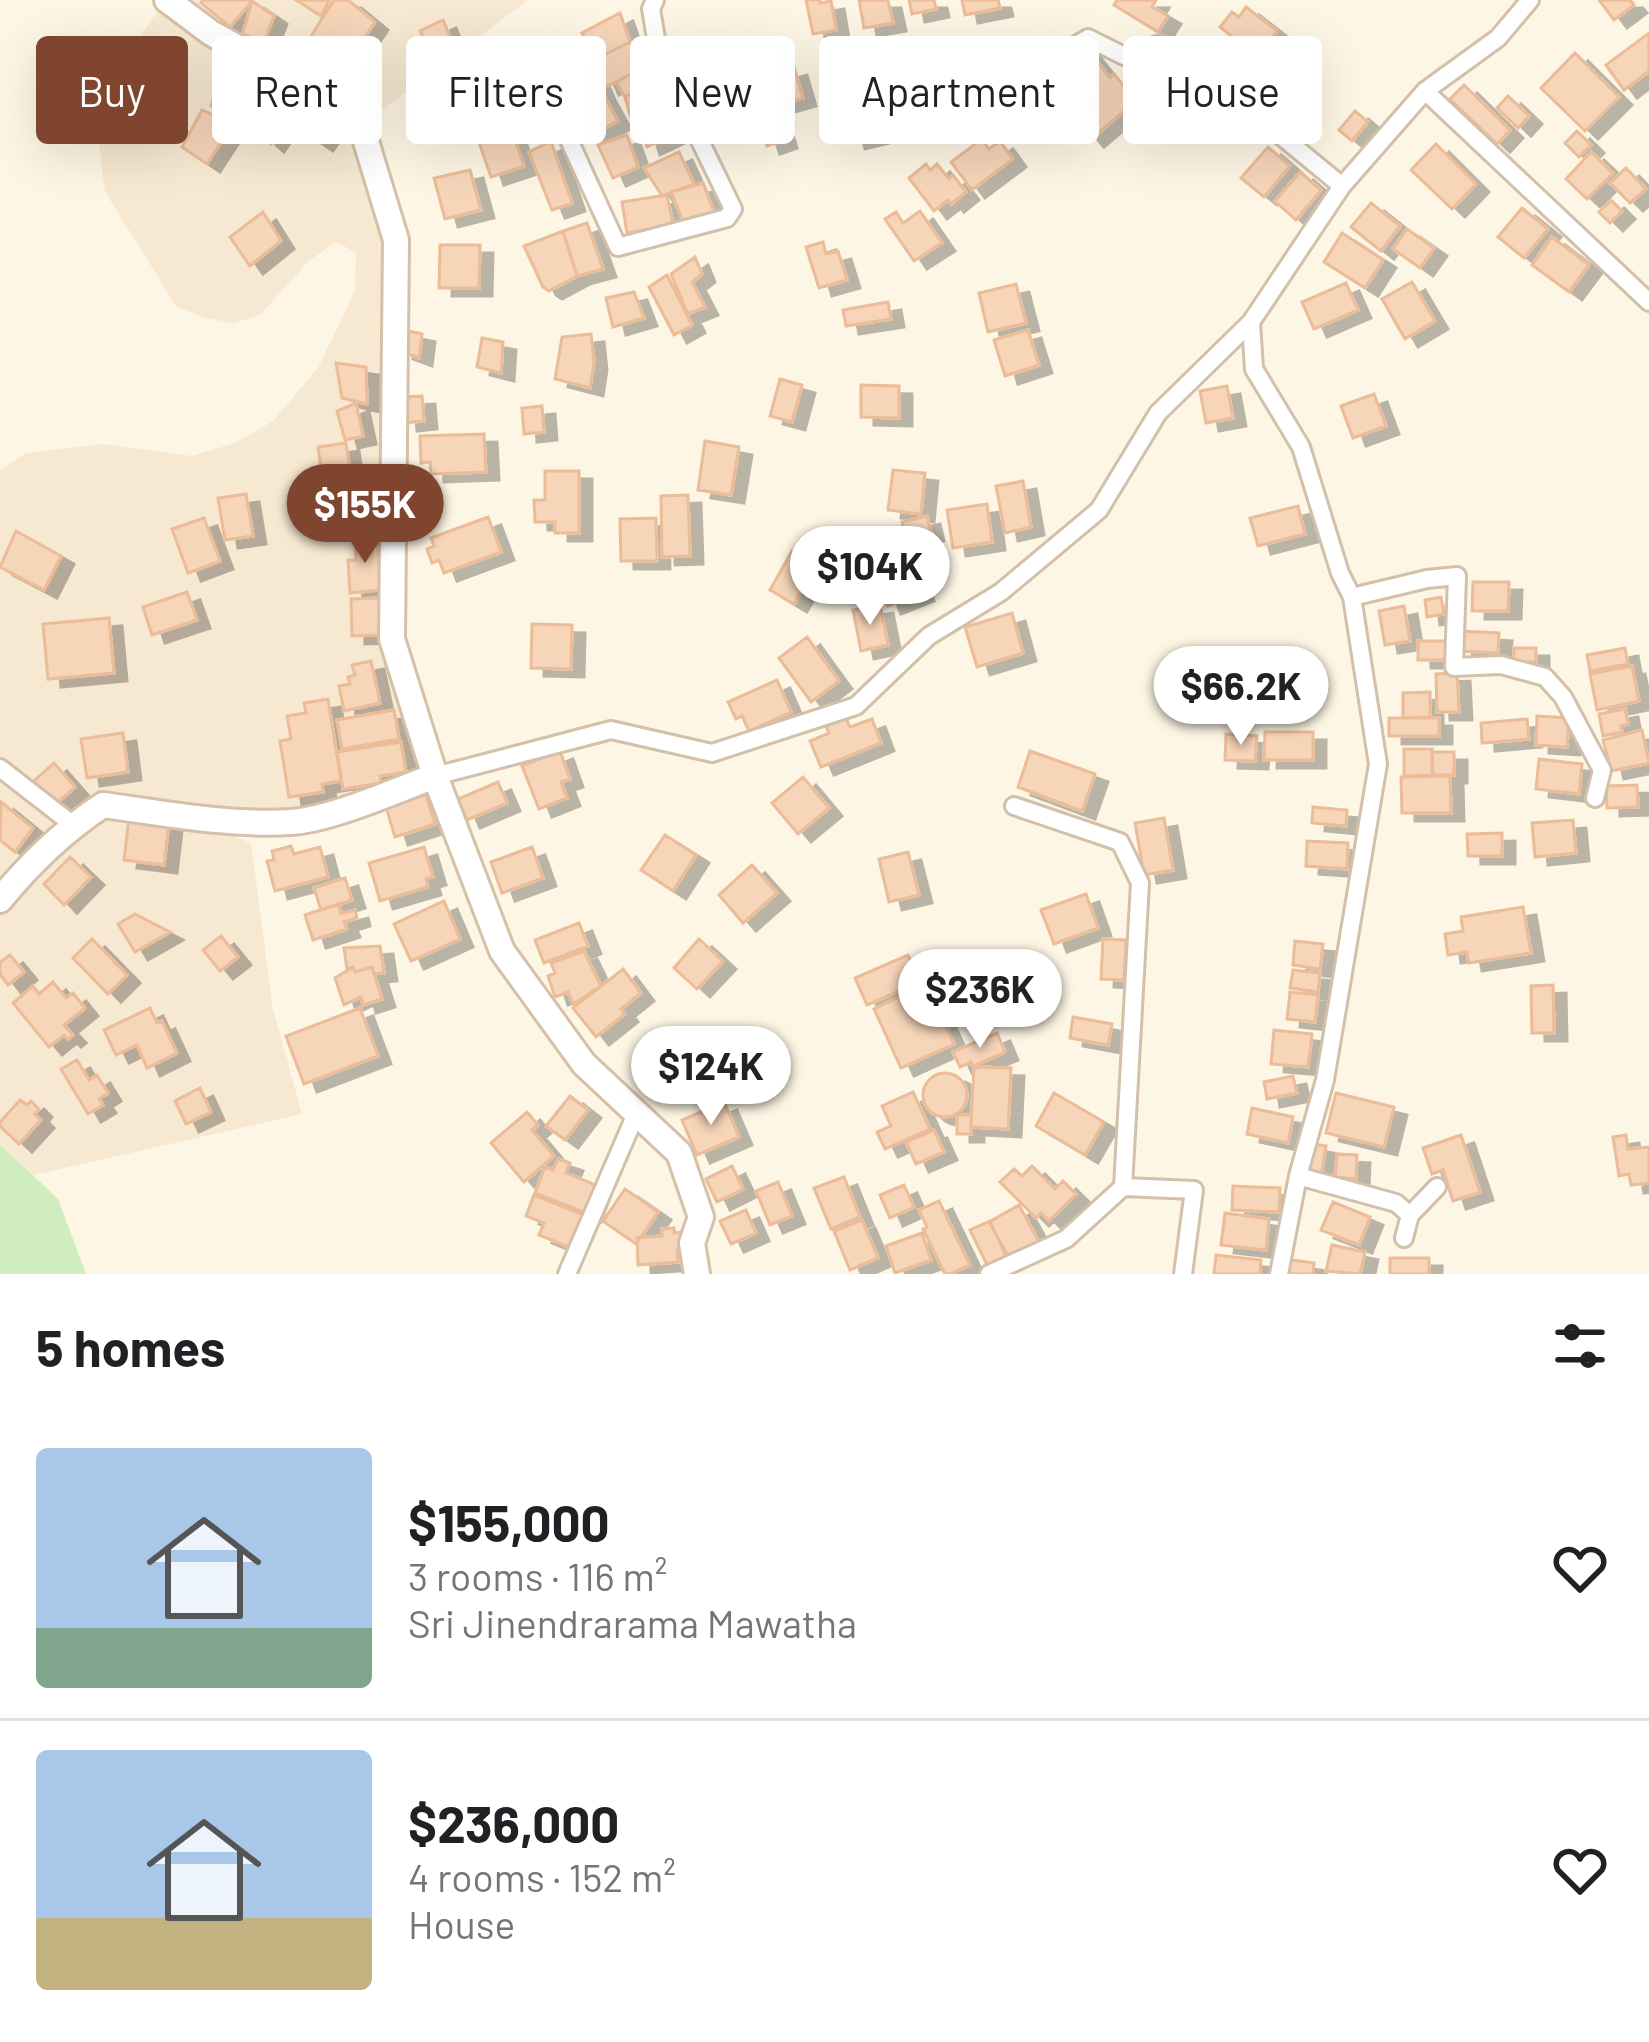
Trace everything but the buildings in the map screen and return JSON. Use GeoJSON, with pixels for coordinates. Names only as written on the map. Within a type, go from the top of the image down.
{"type":"FeatureCollection","features":[{"type":"Feature","properties":{"kind":"main road"},"geometry":{"type":"LineString","coordinates":[[167,0],[211,33],[318,91],[361,125],[396,240],[392,639],[435,776],[502,952],[584,1064],[679,1153],[701,1217],[692,1243],[697,1274]]}},
{"type":"Feature","properties":{"kind":"main road"},"geometry":{"type":"LineString","coordinates":[[0,900],[30,863],[72,824],[103,805],[295,822],[435,776]]}},
{"type":"Feature","properties":{"kind":"street"},"geometry":{"type":"LineString","coordinates":[[571,144],[618,247],[727,218],[733,209],[659,56],[651,10],[655,0]]}},
{"type":"Feature","properties":{"kind":"street"},"geometry":{"type":"LineString","coordinates":[[435,776],[611,730],[712,753],[856,706],[928,636],[1001,592],[1099,510],[1158,413],[1251,322],[1342,186],[1425,92],[1498,38],[1530,0]]}},
{"type":"Feature","properties":{"kind":"street"},"geometry":{"type":"LineString","coordinates":[[1099,44],[1124,56],[1160,44],[1180,53],[1342,186]]}},
{"type":"Feature","properties":{"kind":"street"},"geometry":{"type":"LineString","coordinates":[[1425,92],[1649,302]]}},
{"type":"Feature","properties":{"kind":"street"},"geometry":{"type":"LineString","coordinates":[[1251,322],[1254,369],[1301,447],[1340,574],[1352,597],[1378,764],[1325,1081],[1298,1176],[1279,1274]]}},
{"type":"Feature","properties":{"kind":"street"},"geometry":{"type":"LineString","coordinates":[[1352,597],[1427,578],[1457,576],[1454,667],[1501,665],[1545,677],[1563,697],[1602,770],[1595,798]]}},
{"type":"Feature","properties":{"kind":"street"},"geometry":{"type":"LineString","coordinates":[[0,769],[72,824]]}},
{"type":"Feature","properties":{"kind":"street"},"geometry":{"type":"LineString","coordinates":[[989,1274],[1066,1239],[1123,1187],[1141,883],[1120,842],[1014,806]]}},
{"type":"Feature","properties":{"kind":"street"},"geometry":{"type":"LineString","coordinates":[[567,1274],[635,1114]]}},
{"type":"Feature","properties":{"kind":"street"},"geometry":{"type":"LineString","coordinates":[[1298,1176],[1396,1203],[1410,1215]]}},
{"type":"Feature","properties":{"kind":"street"},"geometry":{"type":"LineString","coordinates":[[1123,1187],[1194,1190],[1183,1274]]}},
{"type":"Feature","properties":{"kind":"street"},"geometry":{"type":"LineString","coordinates":[[1404,1238],[1410,1215],[1437,1187]]}},
{"type":"Feature","properties":{"kind":"shaded area"},"geometry":{"type":"Polygon","coordinates":[[[165,0],[528,0],[480,36],[406,36],[406,92],[382,110],[382,36],[212,36],[212,144],[367,144],[396,240],[392,639],[435,776],[295,822],[185,817],[251,843],[273,1009],[302,1114],[34,1175],[0,1143],[0,470],[26,453],[104,444],[192,456],[235,443],[273,421],[318,368],[355,291],[356,252],[335,242],[309,261],[260,315],[233,323],[176,306],[105,192],[99,144],[188,144],[188,36],[141,36],[165,0]]]}},
{"type":"Feature","properties":{"kind":"green space"},"geometry":{"type":"Polygon","coordinates":[[[0,1144],[58,1199],[86,1274],[0,1274],[0,1144]]]}}]}
